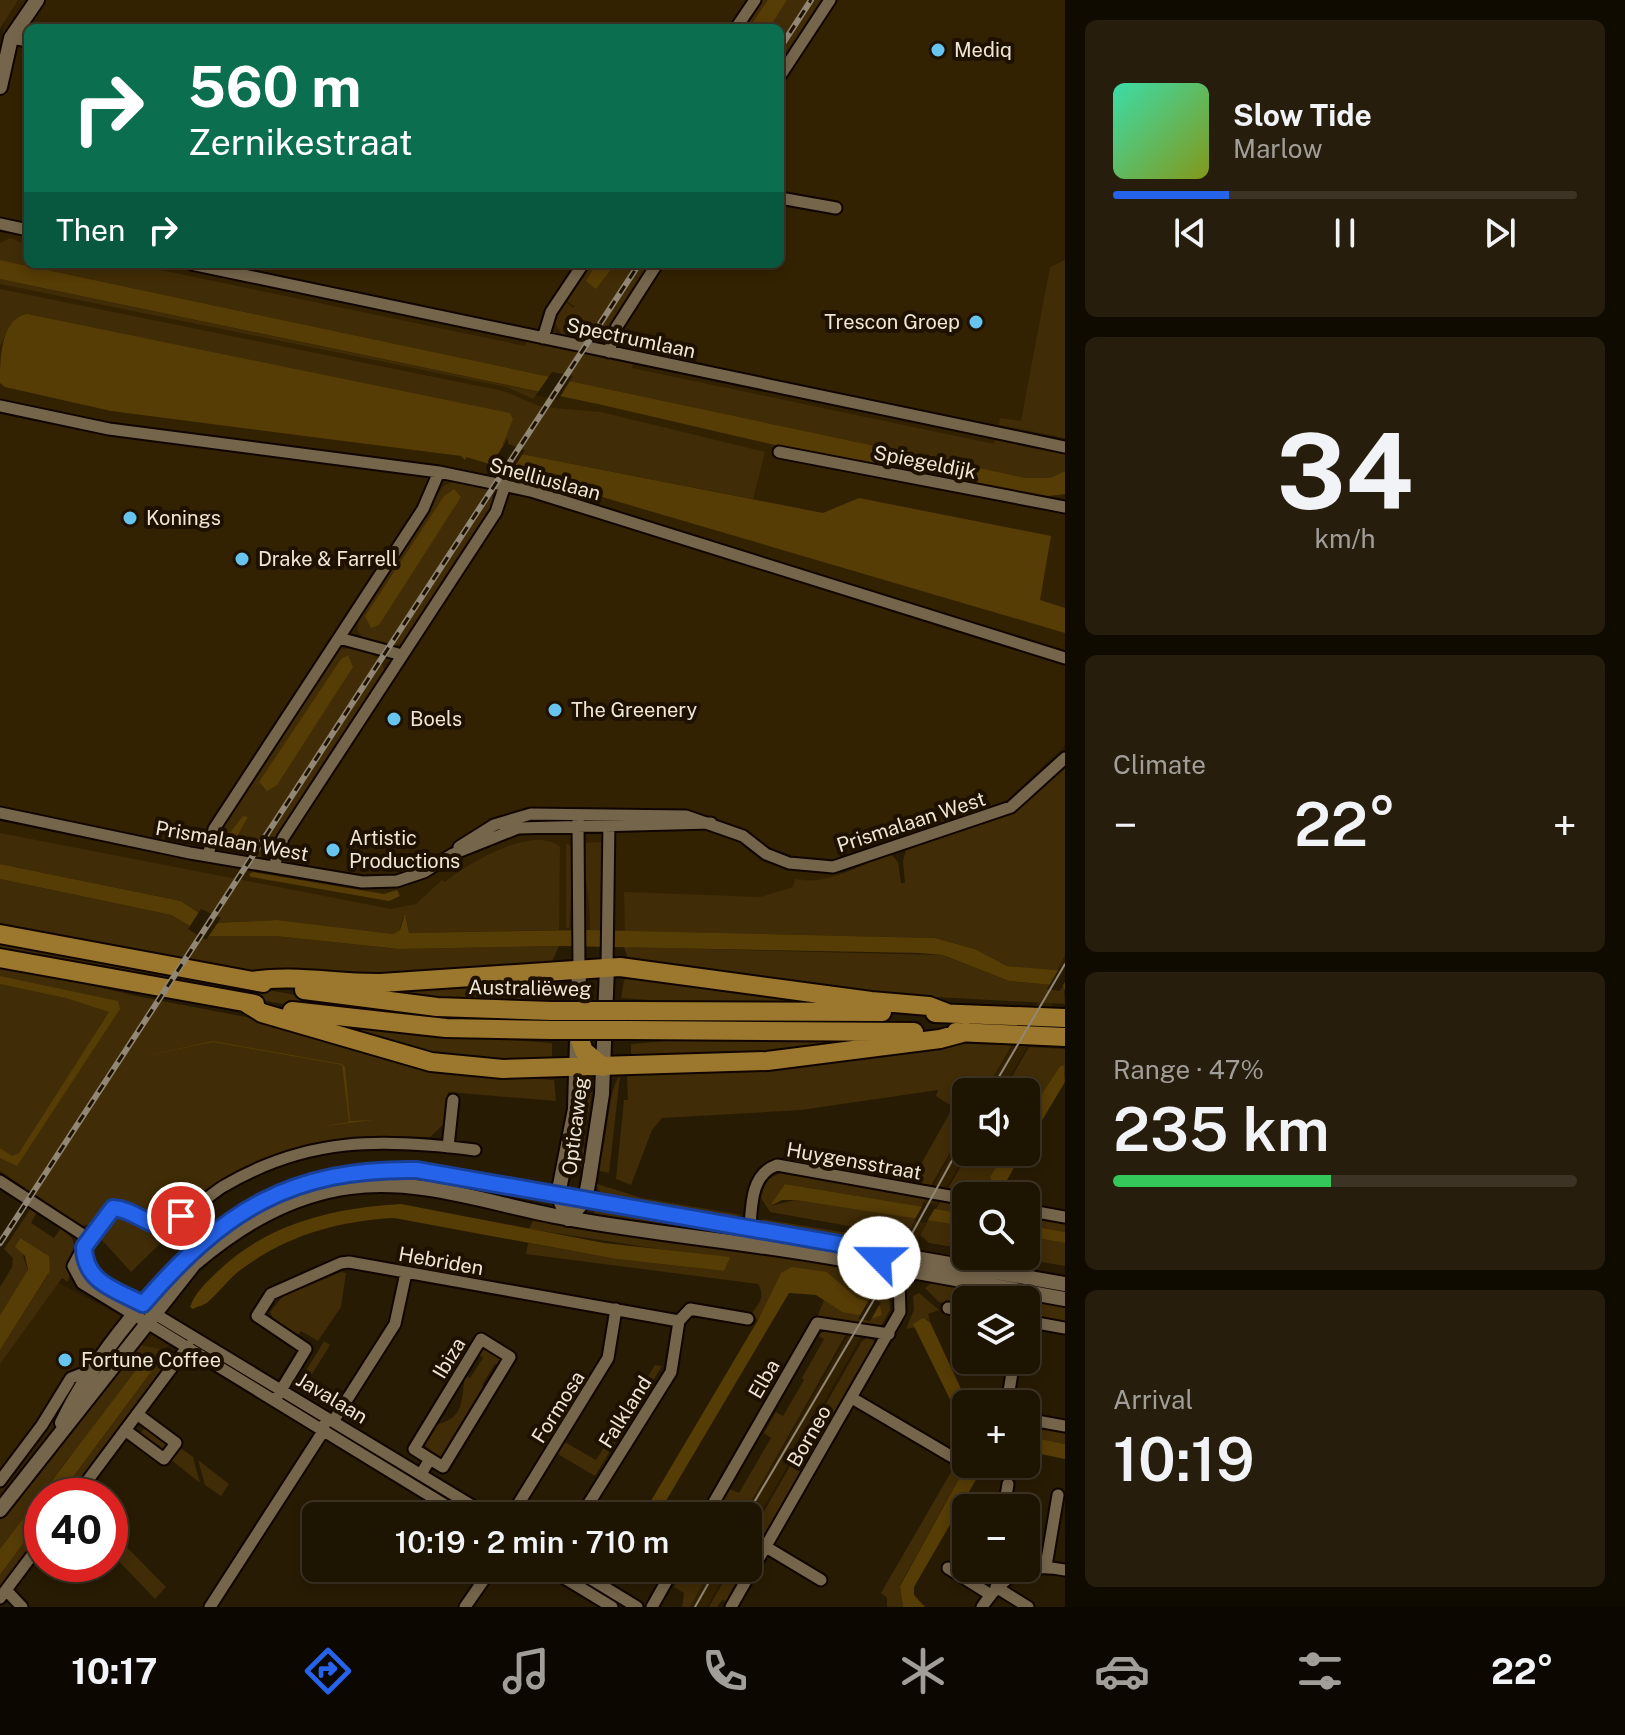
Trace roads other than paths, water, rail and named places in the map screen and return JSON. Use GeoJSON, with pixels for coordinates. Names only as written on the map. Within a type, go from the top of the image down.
{"type":"FeatureCollection","features":[{"type":"Feature","properties":{"kind":"main road","name":"Australiëweg"},"geometry":{"type":"LineString","coordinates":[[0,934],[390,1003],[487,1011],[552,1011],[629,1021],[1065,1037]]}},
{"type":"Feature","properties":{"kind":"main road","name":"Australiëweg"},"geometry":{"type":"LineString","coordinates":[[0,958],[246,1003],[395,1024],[552,1030],[629,1021],[947,1013],[1065,1018]]}},
{"type":"Feature","properties":{"kind":"main road"},"geometry":{"type":"LineString","coordinates":[[252,981],[277,977],[357,984],[607,967],[929,1006],[947,1013]]}},
{"type":"Feature","properties":{"kind":"main road"},"geometry":{"type":"LineString","coordinates":[[246,1003],[262,1013],[431,1062],[503,1069],[808,1057],[940,1039],[966,1032]]}},
{"type":"Feature","properties":{"kind":"main road"},"geometry":{"type":"LineString","coordinates":[[578,1034],[584,1051],[603,1067]]}},
{"type":"Feature","properties":{"kind":"street"},"geometry":{"type":"LineString","coordinates":[[0,87],[11,38],[37,0]]}},
{"type":"Feature","properties":{"kind":"street"},"geometry":{"type":"LineString","coordinates":[[739,24],[755,0]]}},
{"type":"Feature","properties":{"kind":"street"},"geometry":{"type":"LineString","coordinates":[[784,70],[830,0]]}},
{"type":"Feature","properties":{"kind":"street"},"geometry":{"type":"LineString","coordinates":[[11,38],[24,40]]}},
{"type":"Feature","properties":{"kind":"street"},"geometry":{"type":"LineString","coordinates":[[784,199],[836,208]]}},
{"type":"Feature","properties":{"kind":"street"},"geometry":{"type":"LineString","coordinates":[[0,224],[24,229]]}},
{"type":"Feature","properties":{"kind":"street","name":"Spectrumlaan"},"geometry":{"type":"LineString","coordinates":[[210,268],[1065,447]]}},
{"type":"Feature","properties":{"kind":"street"},"geometry":{"type":"LineString","coordinates":[[543,338],[551,312],[580,268]]}},
{"type":"Feature","properties":{"kind":"street"},"geometry":{"type":"LineString","coordinates":[[609,352],[620,322],[654,268]]}},
{"type":"Feature","properties":{"kind":"street","name":"Snelliuslaan"},"geometry":{"type":"LineString","coordinates":[[0,406],[109,429],[245,444],[439,472],[548,495],[1065,658]]}},
{"type":"Feature","properties":{"kind":"street","name":"Spiegeldijk"},"geometry":{"type":"LineString","coordinates":[[779,452],[1065,507]]}},
{"type":"Feature","properties":{"kind":"street"},"geometry":{"type":"LineString","coordinates":[[208,856],[214,829],[423,509],[439,472]]}},
{"type":"Feature","properties":{"kind":"street"},"geometry":{"type":"LineString","coordinates":[[274,867],[283,838],[496,512],[505,485]]}},
{"type":"Feature","properties":{"kind":"street"},"geometry":{"type":"LineString","coordinates":[[339,638],[402,655]]}},
{"type":"Feature","properties":{"kind":"street","name":"Prismalaan West"},"geometry":{"type":"LineString","coordinates":[[0,813],[208,856],[362,882],[397,881],[424,872],[453,854],[476,833],[514,817],[711,823],[789,863],[833,867],[1011,807],[1065,758]]}},
{"type":"Feature","properties":{"kind":"street","name":"Opticaweg"},"geometry":{"type":"LineString","coordinates":[[578,820],[579,971],[575,1109],[558,1195],[568,1219],[585,1200],[602,1094],[609,820]]}},
{"type":"Feature","properties":{"kind":"street"},"geometry":{"type":"LineString","coordinates":[[448,1147],[453,1100]]}},
{"type":"Feature","properties":{"kind":"street"},"geometry":{"type":"LineString","coordinates":[[145,1313],[86,1268],[86,1243],[113,1208],[127,1209],[154,1225],[170,1226],[224,1185],[285,1157],[321,1148],[366,1141],[475,1150]]}},
{"type":"Feature","properties":{"kind":"street","name":"Huygensstraat"},"geometry":{"type":"LineString","coordinates":[[750,1236],[756,1178],[765,1169],[777,1165],[952,1196]]}},
{"type":"Feature","properties":{"kind":"street"},"geometry":{"type":"LineString","coordinates":[[0,1510],[182,1259],[215,1229],[277,1193],[304,1183],[355,1172],[417,1170],[880,1259]]}},
{"type":"Feature","properties":{"kind":"street"},"geometry":{"type":"LineString","coordinates":[[0,1181],[86,1243]]}},
{"type":"Feature","properties":{"kind":"street"},"geometry":{"type":"LineString","coordinates":[[56,1435],[75,1395],[94,1369],[194,1264],[259,1216],[308,1196],[366,1185],[405,1185],[568,1219],[750,1236]]}},
{"type":"Feature","properties":{"kind":"street"},"geometry":{"type":"LineString","coordinates":[[1040,1213],[1065,1217]]}},
{"type":"Feature","properties":{"kind":"street"},"geometry":{"type":"LineString","coordinates":[[909,1270],[902,1244],[888,1245],[880,1259],[886,1277],[909,1270],[1065,1284]]}},
{"type":"Feature","properties":{"kind":"street","name":"Hebriden"},"geometry":{"type":"LineString","coordinates":[[278,1394],[306,1349],[257,1316],[271,1294],[341,1263],[679,1321],[690,1309],[748,1319]]}},
{"type":"Feature","properties":{"kind":"street"},"geometry":{"type":"LineString","coordinates":[[909,1270],[1065,1299]]}},
{"type":"Feature","properties":{"kind":"street","name":"Borneo"},"geometry":{"type":"LineString","coordinates":[[731,1607],[889,1334],[900,1312],[909,1270]]}},
{"type":"Feature","properties":{"kind":"street"},"geometry":{"type":"LineString","coordinates":[[334,1420],[395,1324],[406,1273]]}},
{"type":"Feature","properties":{"kind":"street"},"geometry":{"type":"LineString","coordinates":[[948,1308],[952,1309]]}},
{"type":"Feature","properties":{"kind":"street","name":"Formosa"},"geometry":{"type":"LineString","coordinates":[[520,1502],[608,1358],[616,1309]]}},
{"type":"Feature","properties":{"kind":"street","name":"Javalaan"},"geometry":{"type":"LineString","coordinates":[[145,1313],[188,1346],[278,1394],[322,1413],[466,1502]]}},
{"type":"Feature","properties":{"kind":"street","name":"Javalaan"},"geometry":{"type":"LineString","coordinates":[[145,1313],[278,1394],[324,1430],[440,1502]]}},
{"type":"Feature","properties":{"kind":"street","name":"Falkland"},"geometry":{"type":"LineString","coordinates":[[590,1502],[671,1372],[679,1321]]}},
{"type":"Feature","properties":{"kind":"street","name":"Elba"},"geometry":{"type":"LineString","coordinates":[[714,1502],[817,1323],[889,1334]]}},
{"type":"Feature","properties":{"kind":"street"},"geometry":{"type":"LineString","coordinates":[[1040,1324],[1065,1328]]}},
{"type":"Feature","properties":{"kind":"street","name":"Ibiza"},"geometry":{"type":"LineString","coordinates":[[481,1339],[510,1357],[443,1467],[430,1459],[414,1449],[481,1339]]}},
{"type":"Feature","properties":{"kind":"street"},"geometry":{"type":"LineString","coordinates":[[89,1478],[188,1346]]}},
{"type":"Feature","properties":{"kind":"street"},"geometry":{"type":"LineString","coordinates":[[0,1481],[42,1425],[71,1378],[94,1369]]}},
{"type":"Feature","properties":{"kind":"street"},"geometry":{"type":"LineString","coordinates":[[852,1398],[952,1457]]}},
{"type":"Feature","properties":{"kind":"street"},"geometry":{"type":"LineString","coordinates":[[210,1607],[324,1430],[322,1413]]}},
{"type":"Feature","properties":{"kind":"street"},"geometry":{"type":"LineString","coordinates":[[125,1430],[164,1459],[176,1443],[137,1414]]}},
{"type":"Feature","properties":{"kind":"street"},"geometry":{"type":"LineString","coordinates":[[1040,1422],[1065,1426]]}},
{"type":"Feature","properties":{"kind":"street"},"geometry":{"type":"LineString","coordinates":[[421,1474],[430,1459]]}},
{"type":"Feature","properties":{"kind":"street"},"geometry":{"type":"LineString","coordinates":[[1006,1494],[1008,1484]]}},
{"type":"Feature","properties":{"kind":"street"},"geometry":{"type":"LineString","coordinates":[[1046,1566],[1058,1495]]}},
{"type":"Feature","properties":{"kind":"street"},"geometry":{"type":"LineString","coordinates":[[766,1547],[821,1580]]}},
{"type":"Feature","properties":{"kind":"street"},"geometry":{"type":"LineString","coordinates":[[22,1607],[3,1594],[24,1566]]}},
{"type":"Feature","properties":{"kind":"street"},"geometry":{"type":"LineString","coordinates":[[1040,1567],[1065,1570]]}},
{"type":"Feature","properties":{"kind":"street"},"geometry":{"type":"LineString","coordinates":[[948,1568],[1028,1607]]}},
{"type":"Feature","properties":{"kind":"street"},"geometry":{"type":"LineString","coordinates":[[465,1607],[482,1582]]}},
{"type":"Feature","properties":{"kind":"street"},"geometry":{"type":"LineString","coordinates":[[571,1582],[612,1607]]}},
{"type":"Feature","properties":{"kind":"street"},"geometry":{"type":"LineString","coordinates":[[596,1582],[637,1607]]}},
{"type":"Feature","properties":{"kind":"street"},"geometry":{"type":"LineString","coordinates":[[652,1607],[666,1582]]}},
{"type":"Feature","properties":{"kind":"street"},"geometry":{"type":"LineString","coordinates":[[982,1607],[1003,1582]]}},
{"type":"Feature","properties":{"kind":"tram line"},"geometry":{"type":"LineString","coordinates":[[998,1078],[1065,964]]}},
{"type":"Feature","properties":{"kind":"tram line"},"geometry":{"type":"LineString","coordinates":[[754,1502],[898,1259],[952,1161]]}},
{"type":"Feature","properties":{"kind":"tram line"},"geometry":{"type":"LineString","coordinates":[[695,1607],[709,1582]]}},
{"type":"Feature","properties":{"kind":"railway"},"geometry":{"type":"LineString","coordinates":[[784,42],[811,0]]}},
{"type":"Feature","properties":{"kind":"railway"},"geometry":{"type":"LineString","coordinates":[[0,1243],[636,268]]}},
{"type":"Feature","properties":{"kind":"place","name":"Mediq"},"geometry":{"type":"Point","coordinates":[938,50]}},
{"type":"Feature","properties":{"kind":"place","name":"Trescon Groep"},"geometry":{"type":"Point","coordinates":[976,322]}},
{"type":"Feature","properties":{"kind":"place","name":"Konings"},"geometry":{"type":"Point","coordinates":[130,518]}},
{"type":"Feature","properties":{"kind":"place","name":"Drake & Farrell"},"geometry":{"type":"Point","coordinates":[242,559]}},
{"type":"Feature","properties":{"kind":"place","name":"The Greenery"},"geometry":{"type":"Point","coordinates":[555,710]}},
{"type":"Feature","properties":{"kind":"place","name":"Boels"},"geometry":{"type":"Point","coordinates":[394,719]}},
{"type":"Feature","properties":{"kind":"place","name":"Artistic Productions"},"geometry":{"type":"Point","coordinates":[333,850]}},
{"type":"Feature","properties":{"kind":"place","name":"Fortune Coffee"},"geometry":{"type":"Point","coordinates":[65,1360]}}]}
